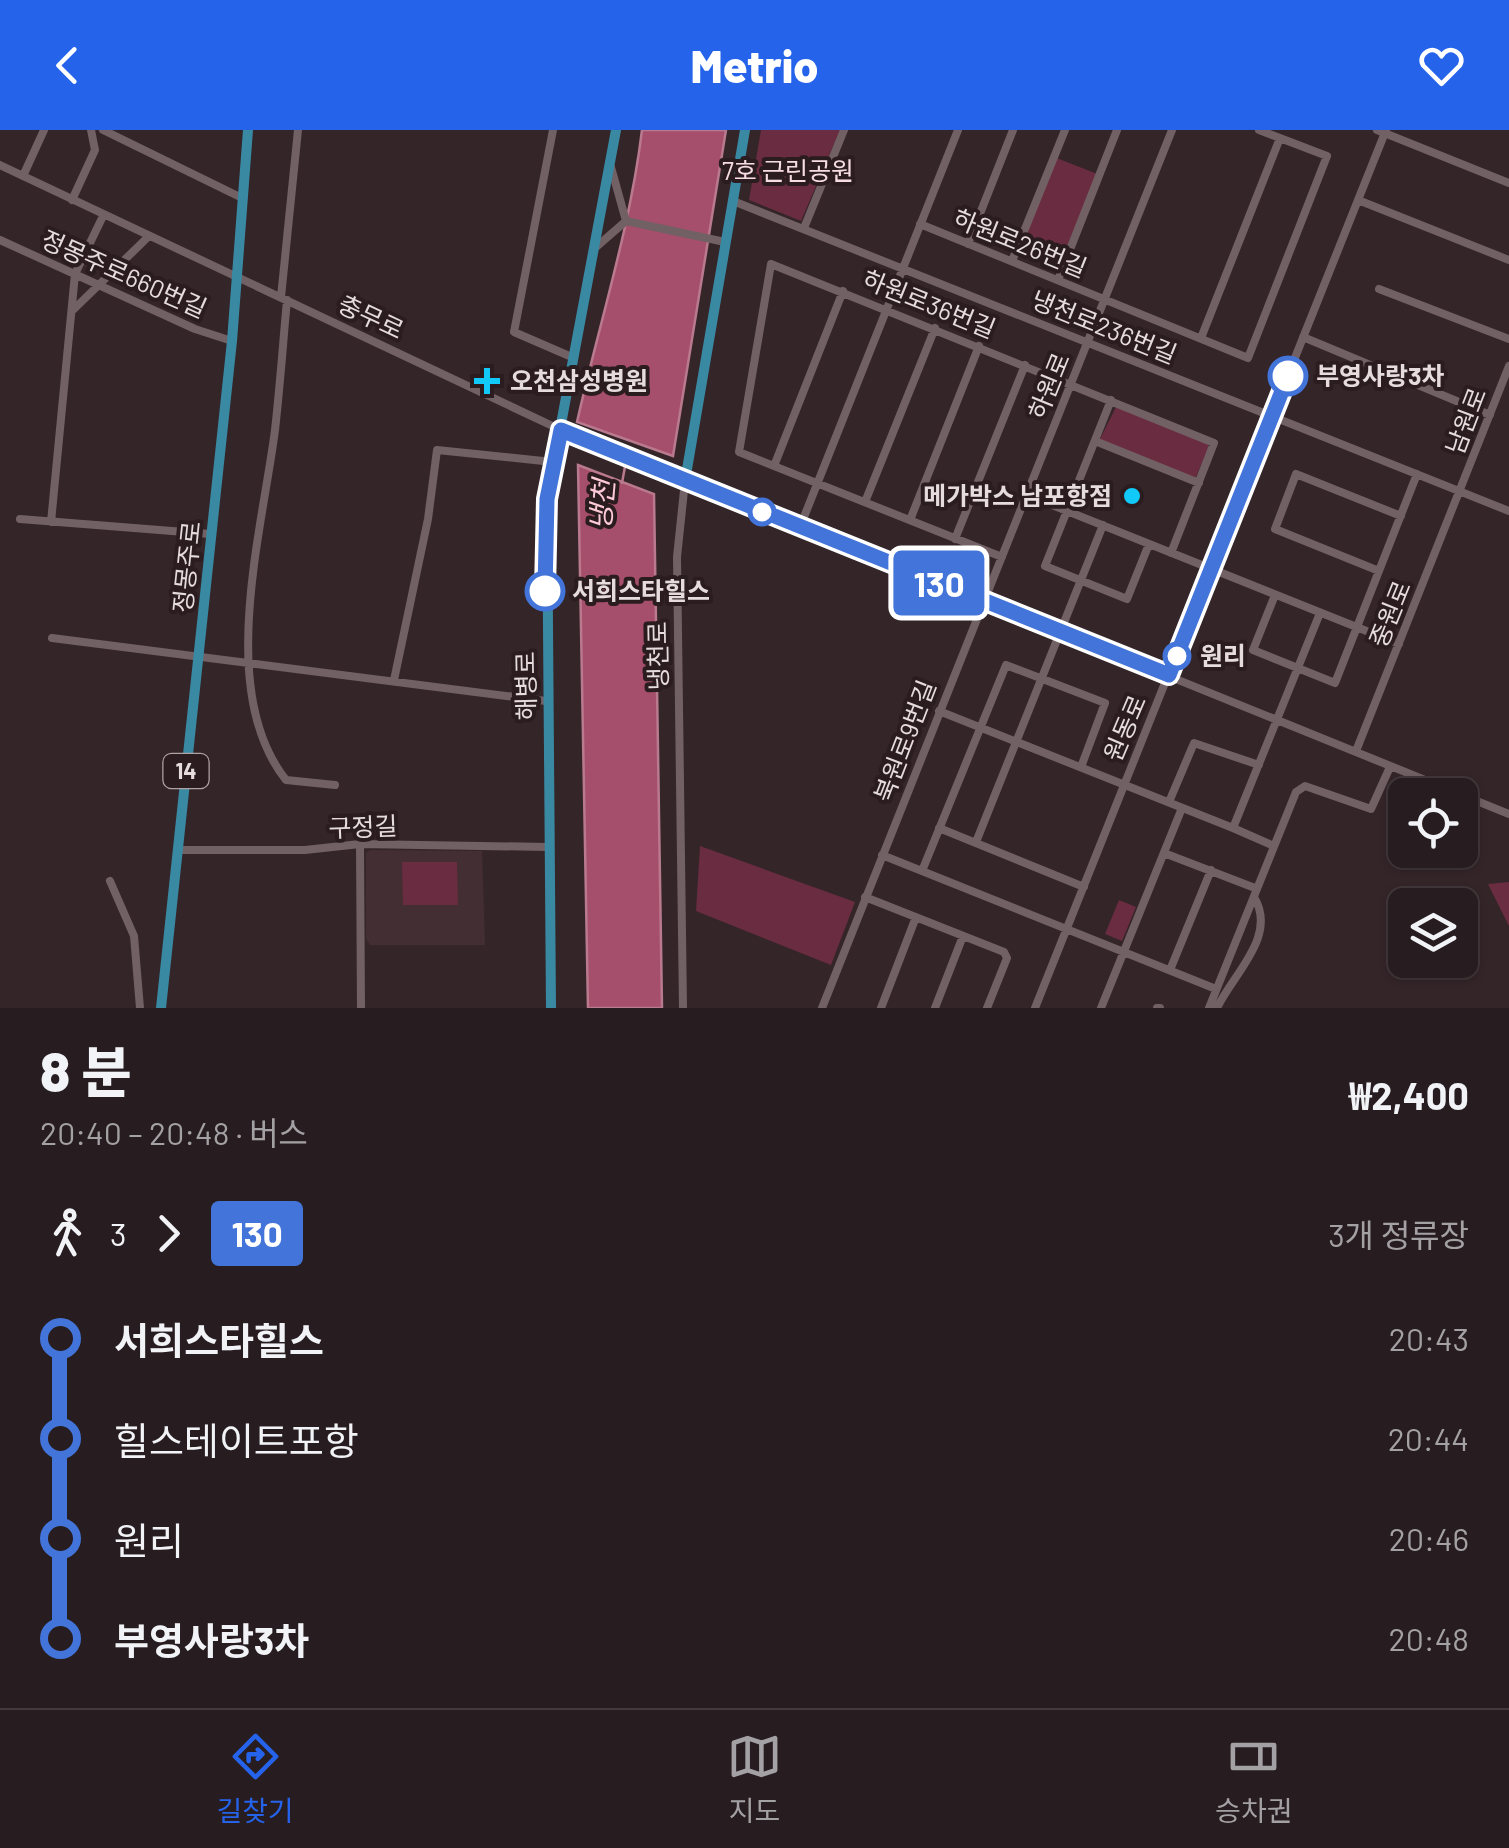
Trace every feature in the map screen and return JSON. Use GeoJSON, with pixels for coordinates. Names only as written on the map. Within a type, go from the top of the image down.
{"type":"FeatureCollection","features":[{"type":"Feature","properties":{"kind":"main road","name":"정몽주로"},"geometry":{"type":"LineString","coordinates":[[161,1008],[232,341],[248,130]]}},
{"type":"Feature","properties":{"kind":"main road","name":"해병로"},"geometry":{"type":"LineString","coordinates":[[551,1008],[546,536],[553,462],[616,130]]}},
{"type":"Feature","properties":{"kind":"main road","name":"냉천로"},"geometry":{"type":"LineString","coordinates":[[685,481],[719,241],[732,201],[744,130]]}},
{"type":"Feature","properties":{"kind":"street"},"geometry":{"type":"LineString","coordinates":[[23,176],[44,130]]}},
{"type":"Feature","properties":{"kind":"street"},"geometry":{"type":"LineString","coordinates":[[72,200],[95,150],[92,130]]}},
{"type":"Feature","properties":{"kind":"street"},"geometry":{"type":"LineString","coordinates":[[103,130],[240,198]]}},
{"type":"Feature","properties":{"kind":"street"},"geometry":{"type":"LineString","coordinates":[[298,130],[274,430],[257,535],[248,663],[250,686],[271,761],[286,780],[335,785]]}},
{"type":"Feature","properties":{"kind":"street"},"geometry":{"type":"LineString","coordinates":[[554,130],[514,332],[574,358]]}},
{"type":"Feature","properties":{"kind":"street"},"geometry":{"type":"LineString","coordinates":[[804,228],[844,130]]}},
{"type":"Feature","properties":{"kind":"street"},"geometry":{"type":"LineString","coordinates":[[800,527],[958,130]]}},
{"type":"Feature","properties":{"kind":"street"},"geometry":{"type":"LineString","coordinates":[[968,244],[1013,130]]}},
{"type":"Feature","properties":{"kind":"street"},"geometry":{"type":"LineString","coordinates":[[1012,261],[1065,130]]}},
{"type":"Feature","properties":{"kind":"street"},"geometry":{"type":"LineString","coordinates":[[1058,280],[1118,130]]}},
{"type":"Feature","properties":{"kind":"street","name":"하원로"},"geometry":{"type":"LineString","coordinates":[[982,600],[1172,130]]}},
{"type":"Feature","properties":{"kind":"street"},"geometry":{"type":"LineString","coordinates":[[1201,338],[1280,138],[1260,130]]}},
{"type":"Feature","properties":{"kind":"street"},"geometry":{"type":"LineString","coordinates":[[1383,131],[1509,183]]}},
{"type":"Feature","properties":{"kind":"street","name":"원동로"},"geometry":{"type":"LineString","coordinates":[[1036,1008],[1383,131]]}},
{"type":"Feature","properties":{"kind":"street","name":"하원로26번길"},"geometry":{"type":"LineString","coordinates":[[920,224],[1248,358],[1327,156],[1280,138]]}},
{"type":"Feature","properties":{"kind":"street"},"geometry":{"type":"LineString","coordinates":[[610,163],[627,221]]}},
{"type":"Feature","properties":{"kind":"street","name":"충무로"},"geometry":{"type":"LineString","coordinates":[[0,165],[561,430],[685,481]]}},
{"type":"Feature","properties":{"kind":"street"},"geometry":{"type":"LineString","coordinates":[[1358,200],[1509,260]]}},
{"type":"Feature","properties":{"kind":"street","name":"냉천로236번길"},"geometry":{"type":"LineString","coordinates":[[732,201],[1509,510]]}},
{"type":"Feature","properties":{"kind":"street"},"geometry":{"type":"LineString","coordinates":[[51,522],[76,274],[103,216]]}},
{"type":"Feature","properties":{"kind":"street"},"geometry":{"type":"LineString","coordinates":[[627,221],[719,241]]}},
{"type":"Feature","properties":{"kind":"street"},"geometry":{"type":"LineString","coordinates":[[594,248],[627,221]]}},
{"type":"Feature","properties":{"kind":"street"},"geometry":{"type":"LineString","coordinates":[[72,311],[148,236]]}},
{"type":"Feature","properties":{"kind":"street","name":"정몽주로660번길"},"geometry":{"type":"LineString","coordinates":[[0,240],[232,341]]}},
{"type":"Feature","properties":{"kind":"street","name":"하원로36번길"},"geometry":{"type":"LineString","coordinates":[[774,466],[739,452],[771,264],[1214,443],[1198,483]]}},
{"type":"Feature","properties":{"kind":"street"},"geometry":{"type":"LineString","coordinates":[[1379,289],[1509,340]]}},
{"type":"Feature","properties":{"kind":"street"},"geometry":{"type":"LineString","coordinates":[[843,291],[774,466],[1002,558]]}},
{"type":"Feature","properties":{"kind":"street"},"geometry":{"type":"LineString","coordinates":[[866,502],[935,328]]}},
{"type":"Feature","properties":{"kind":"street"},"geometry":{"type":"LineString","coordinates":[[1303,338],[1490,415]]}},
{"type":"Feature","properties":{"kind":"street"},"geometry":{"type":"LineString","coordinates":[[910,520],[980,346]]}},
{"type":"Feature","properties":{"kind":"street"},"geometry":{"type":"LineString","coordinates":[[955,538],[1025,365]]}},
{"type":"Feature","properties":{"kind":"street","name":"남원로"},"geometry":{"type":"LineString","coordinates":[[1461,491],[1509,366]]}},
{"type":"Feature","properties":{"kind":"street"},"geometry":{"type":"LineString","coordinates":[[1112,400],[1046,566],[1127,599],[1150,544]]}},
{"type":"Feature","properties":{"kind":"street"},"geometry":{"type":"LineString","coordinates":[[1095,441],[1198,483],[1171,553]]}},
{"type":"Feature","properties":{"kind":"street"},"geometry":{"type":"LineString","coordinates":[[394,680],[428,519],[437,450],[553,462]]}},
{"type":"Feature","properties":{"kind":"street"},"geometry":{"type":"LineString","coordinates":[[1379,571],[1274,529],[1296,474],[1401,516]]}},
{"type":"Feature","properties":{"kind":"street"},"geometry":{"type":"LineString","coordinates":[[1275,594],[1253,650],[1335,682],[1417,474]]}},
{"type":"Feature","properties":{"kind":"street"},"geometry":{"type":"LineString","coordinates":[[685,481],[1509,814]]}},
{"type":"Feature","properties":{"kind":"street","name":"냉천로"},"geometry":{"type":"LineString","coordinates":[[683,1008],[677,557],[685,481]]}},
{"type":"Feature","properties":{"kind":"street","name":"중원로"},"geometry":{"type":"LineString","coordinates":[[1356,751],[1461,491]]}},
{"type":"Feature","properties":{"kind":"street"},"geometry":{"type":"LineString","coordinates":[[1027,495],[1399,644]]}},
{"type":"Feature","properties":{"kind":"street"},"geometry":{"type":"LineString","coordinates":[[20,519],[210,534]]}},
{"type":"Feature","properties":{"kind":"street"},"geometry":{"type":"LineString","coordinates":[[976,842],[1103,525]]}},
{"type":"Feature","properties":{"kind":"street","name":"북원로9번길"},"geometry":{"type":"LineString","coordinates":[[822,1008],[982,600]]}},
{"type":"Feature","properties":{"kind":"street"},"geometry":{"type":"LineString","coordinates":[[1233,828],[1320,613]]}},
{"type":"Feature","properties":{"kind":"street"},"geometry":{"type":"LineString","coordinates":[[52,638],[546,702]]}},
{"type":"Feature","properties":{"kind":"street"},"geometry":{"type":"LineString","coordinates":[[922,871],[1006,665],[1104,703],[1081,767]]}},
{"type":"Feature","properties":{"kind":"street"},"geometry":{"type":"LineString","coordinates":[[939,711],[1274,846]]}},
{"type":"Feature","properties":{"kind":"street"},"geometry":{"type":"LineString","coordinates":[[1170,802],[1194,742],[1259,766]]}},
{"type":"Feature","properties":{"kind":"street"},"geometry":{"type":"LineString","coordinates":[[1209,1008],[1300,787],[1371,809],[1390,767]]}},
{"type":"Feature","properties":{"kind":"street"},"geometry":{"type":"LineString","coordinates":[[1101,1008],[1182,808]]}},
{"type":"Feature","properties":{"kind":"street"},"geometry":{"type":"LineString","coordinates":[[940,828],[1084,886]]}},
{"type":"Feature","properties":{"kind":"street"},"geometry":{"type":"LineString","coordinates":[[360,844],[362,1008]]}},
{"type":"Feature","properties":{"kind":"street","name":"구정길"},"geometry":{"type":"LineString","coordinates":[[179,850],[305,850],[360,844],[548,847]]}},
{"type":"Feature","properties":{"kind":"street"},"geometry":{"type":"LineString","coordinates":[[1164,852],[1255,892]]}},
{"type":"Feature","properties":{"kind":"street"},"geometry":{"type":"LineString","coordinates":[[882,855],[1216,989]]}},
{"type":"Feature","properties":{"kind":"street"},"geometry":{"type":"LineString","coordinates":[[1170,970],[1211,870]]}},
{"type":"Feature","properties":{"kind":"street"},"geometry":{"type":"LineString","coordinates":[[110,881],[134,936],[140,1008]]}},
{"type":"Feature","properties":{"kind":"street"},"geometry":{"type":"LineString","coordinates":[[1217,1008],[1238,968],[1259,942],[1261,922],[1255,892]]}},
{"type":"Feature","properties":{"kind":"street"},"geometry":{"type":"LineString","coordinates":[[865,897],[1004,952],[1006,958],[987,1008]]}},
{"type":"Feature","properties":{"kind":"street"},"geometry":{"type":"LineString","coordinates":[[881,1008],[916,918]]}},
{"type":"Feature","properties":{"kind":"street"},"geometry":{"type":"LineString","coordinates":[[935,1008],[963,936]]}},
{"type":"Feature","properties":{"kind":"shaded area"},"geometry":{"type":"Polygon","coordinates":[[[482,851],[485,945],[370,945],[366,939],[366,853],[482,851]]]}},
{"type":"Feature","properties":{"kind":"green space","name":"7호 근린공원"},"geometry":{"type":"Polygon","coordinates":[[[761,130],[840,130],[801,221],[749,200],[761,130]]]}},
{"type":"Feature","properties":{"kind":"green space"},"geometry":{"type":"Polygon","coordinates":[[[1054,157],[1100,175],[1066,262],[1020,243],[1054,157]]]}},
{"type":"Feature","properties":{"kind":"green space"},"geometry":{"type":"Polygon","coordinates":[[[1116,407],[1207,442],[1209,447],[1195,479],[1099,441],[1116,407]]]}},
{"type":"Feature","properties":{"kind":"green space"},"geometry":{"type":"Polygon","coordinates":[[[700,846],[855,902],[831,965],[696,911],[700,846]]]}},
{"type":"Feature","properties":{"kind":"green space"},"geometry":{"type":"Polygon","coordinates":[[[402,862],[457,862],[458,905],[403,905],[402,862]]]}},
{"type":"Feature","properties":{"kind":"green space"},"geometry":{"type":"Polygon","coordinates":[[[1509,882],[1509,926],[1488,884],[1509,882]]]}},
{"type":"Feature","properties":{"kind":"green space"},"geometry":{"type":"Polygon","coordinates":[[[1119,900],[1136,907],[1122,941],[1105,934],[1119,900]]]}},
{"type":"Feature","properties":{"kind":"water","name":"냉천"},"geometry":{"type":"Polygon","coordinates":[[[642,130],[726,130],[673,456],[577,422],[622,240],[642,130]]]}},
{"type":"Feature","properties":{"kind":"water"},"geometry":{"type":"Polygon","coordinates":[[[578,465],[654,494],[662,1008],[588,1008],[578,465]]]}},
{"type":"Feature","properties":{"kind":"waterway","name":"냉천"},"geometry":{"type":"LineString","coordinates":[[622,483],[626,461]]}},
{"type":"Feature","properties":{"kind":"bus line","name":"130"},"geometry":{"type":"LineString","coordinates":[[545,591],[547,499],[561,430],[1169,675],[1288,376]]}},
{"type":"Feature","properties":{"kind":"place","name":"부영사랑3차"},"geometry":{"type":"Point","coordinates":[1288,376]}},
{"type":"Feature","properties":{"kind":"place","name":"오천삼성병원"},"geometry":{"type":"Point","coordinates":[487,381]}},
{"type":"Feature","properties":{"kind":"place","name":"메가박스 남포항점"},"geometry":{"type":"Point","coordinates":[1132,496]}},
{"type":"Feature","properties":{"kind":"place","name":"서희스타힐스"},"geometry":{"type":"Point","coordinates":[545,591]}},
{"type":"Feature","properties":{"kind":"place","name":"원리"},"geometry":{"type":"Point","coordinates":[1177,656]}}]}
